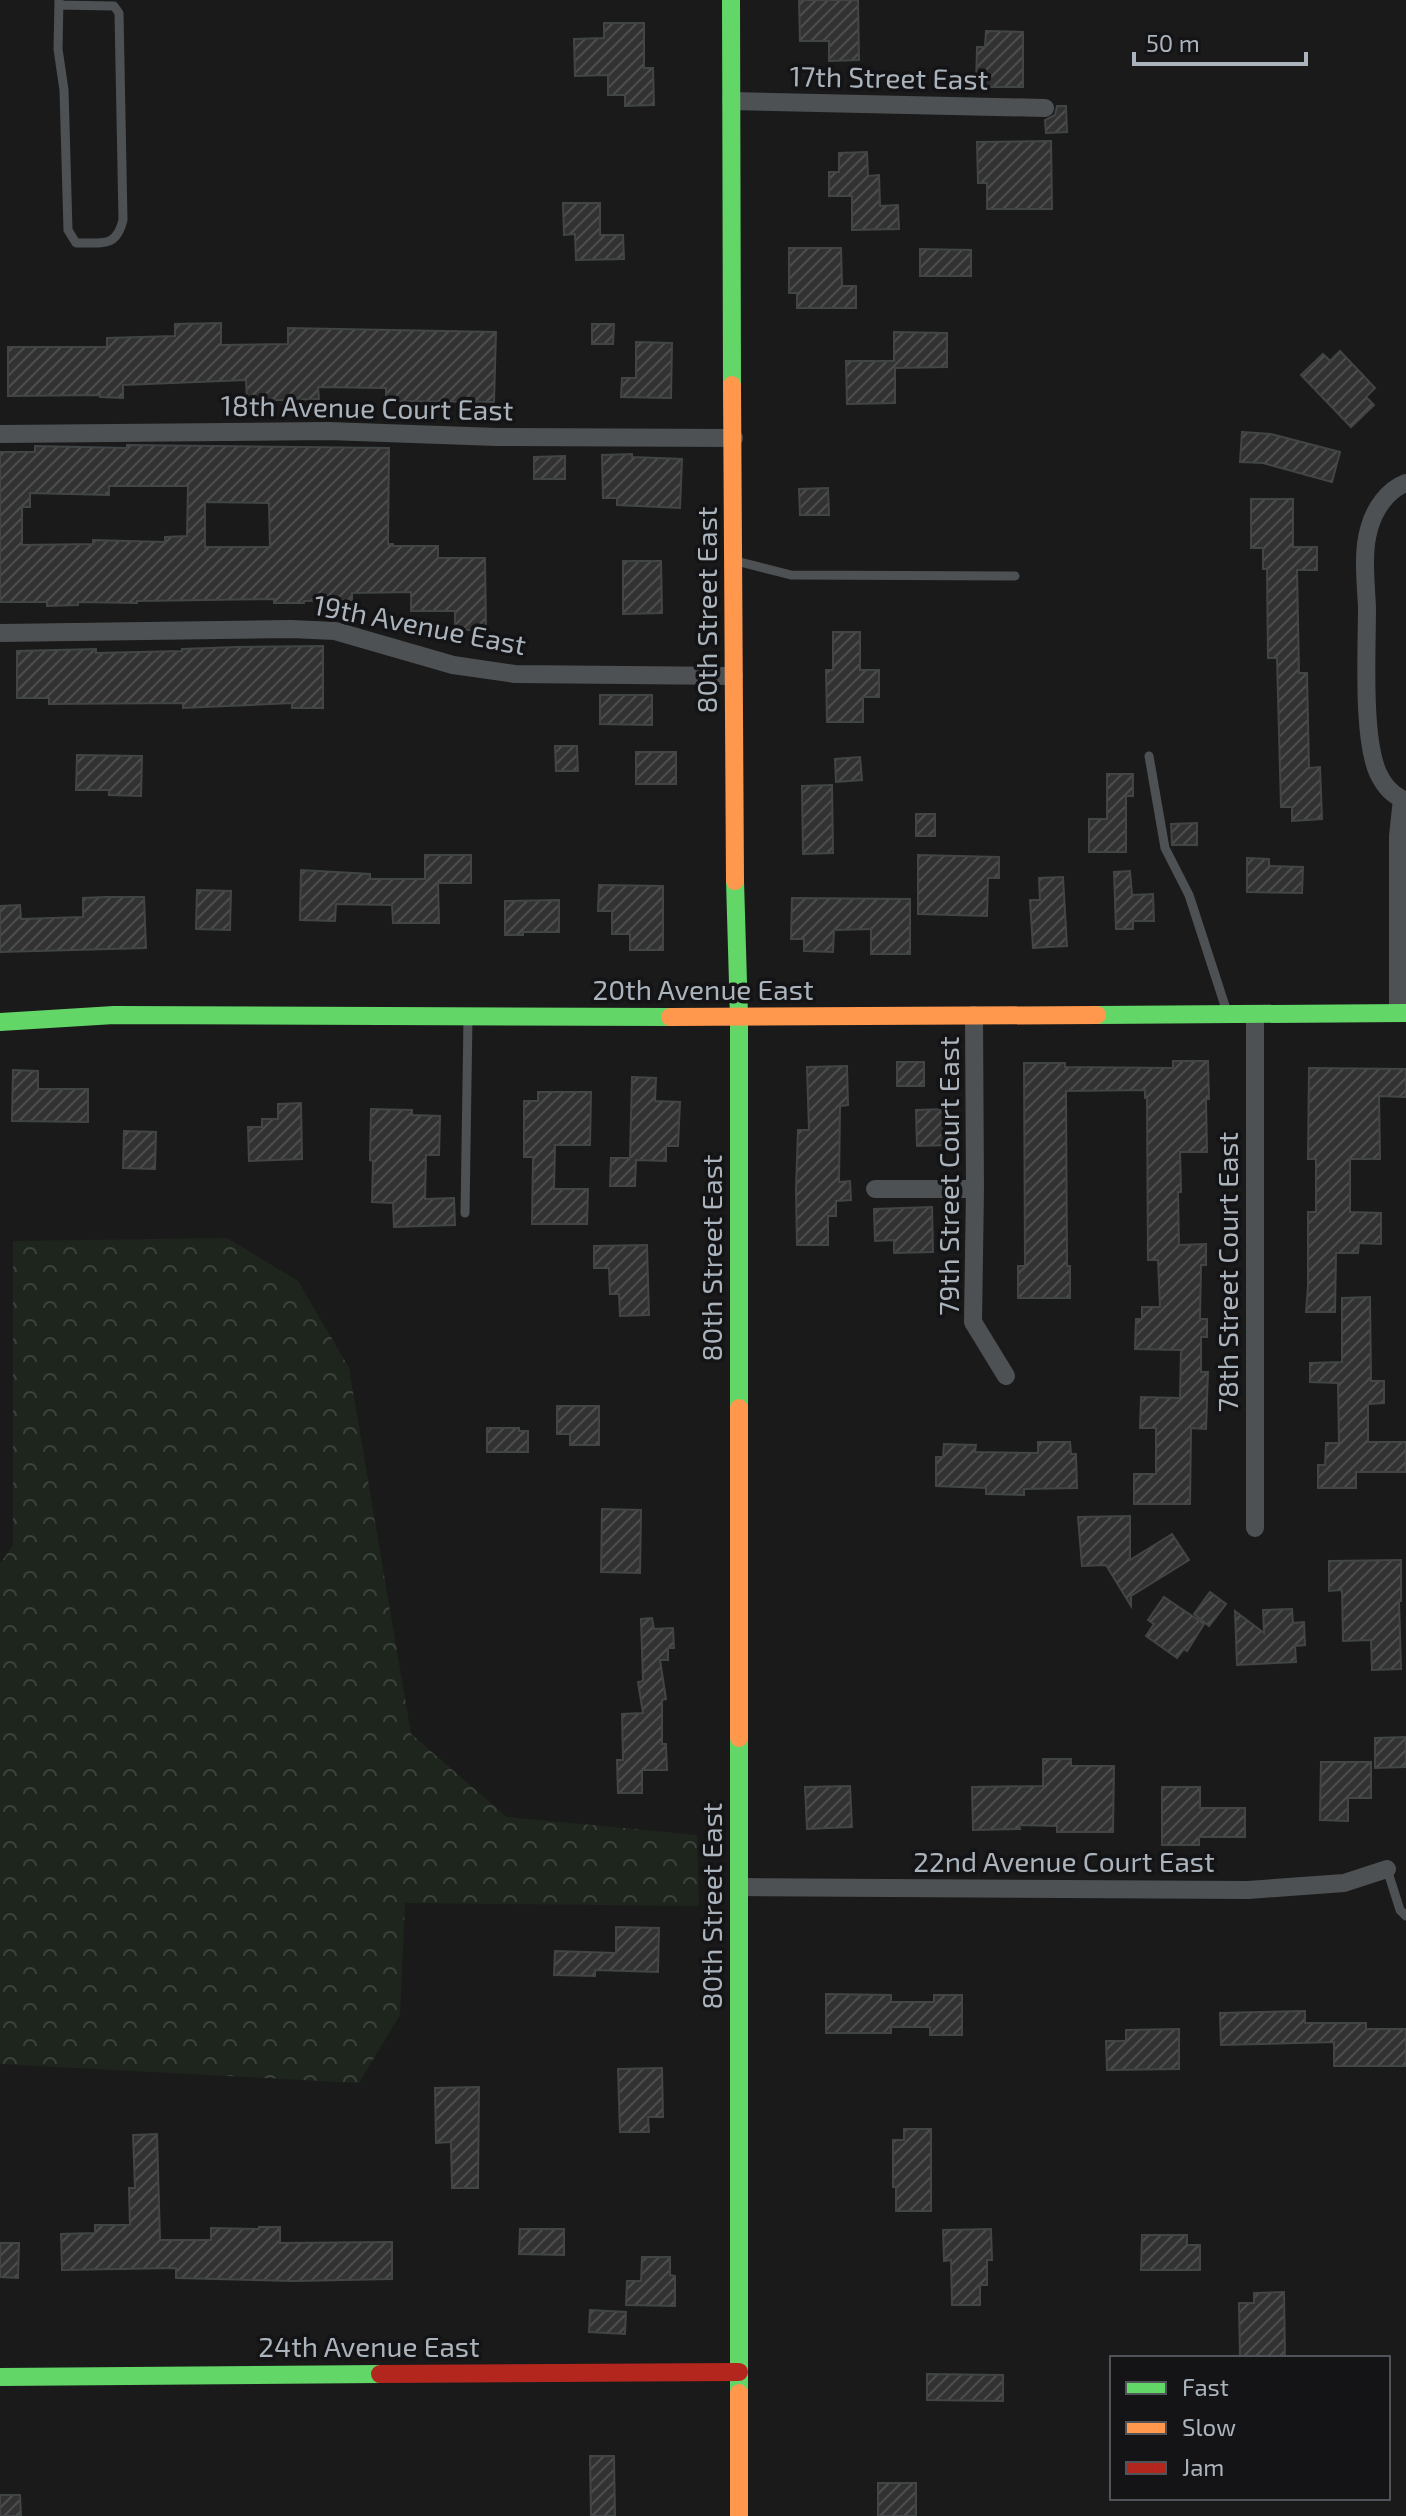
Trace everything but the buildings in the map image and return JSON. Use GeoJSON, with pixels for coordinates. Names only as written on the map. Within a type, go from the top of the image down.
{"type":"FeatureCollection","features":[{"type":"Feature","properties":{"kind":"street","name":"80th Street East"},"geometry":{"type":"LineString","coordinates":[[731,0],[734,860],[739,1017],[739,2516]]}},
{"type":"Feature","properties":{"kind":"street","name":"17th Street East"},"geometry":{"type":"LineString","coordinates":[[731,101],[1045,108]]}},
{"type":"Feature","properties":{"kind":"street","name":"18th Avenue Court East"},"geometry":{"type":"LineString","coordinates":[[0,434],[328,431],[497,437],[734,438]]}},
{"type":"Feature","properties":{"kind":"street"},"geometry":{"type":"LineString","coordinates":[[1402,1012],[1398,836],[1404,799],[1390,793],[1378,772],[1370,732],[1366,566],[1367,540],[1373,518],[1381,502],[1394,489],[1406,483]]}},
{"type":"Feature","properties":{"kind":"street","name":"19th Avenue East"},"geometry":{"type":"LineString","coordinates":[[0,633],[335,631],[453,665],[515,674],[734,676]]}},
{"type":"Feature","properties":{"kind":"street","name":"20th Avenue East"},"geometry":{"type":"LineString","coordinates":[[0,1022],[114,1015],[739,1017],[1402,1012]]}},
{"type":"Feature","properties":{"kind":"street","name":"79th Street Court East"},"geometry":{"type":"LineString","coordinates":[[974,1015],[973,1322],[1006,1376]]}},
{"type":"Feature","properties":{"kind":"street","name":"78th Street Court East"},"geometry":{"type":"LineString","coordinates":[[1255,1015],[1255,1528]]}},
{"type":"Feature","properties":{"kind":"street"},"geometry":{"type":"LineString","coordinates":[[875,1189],[975,1189]]}},
{"type":"Feature","properties":{"kind":"street","name":"22nd Avenue Court East"},"geometry":{"type":"LineString","coordinates":[[739,1887],[1248,1890],[1344,1883],[1387,1869]]}},
{"type":"Feature","properties":{"kind":"street","name":"24th Avenue East"},"geometry":{"type":"LineString","coordinates":[[0,2377],[739,2372]]}},
{"type":"Feature","properties":{"kind":"lane"},"geometry":{"type":"LineString","coordinates":[[59,2],[114,6],[119,13],[123,220],[115,239],[110,242],[76,243],[68,230],[64,90],[58,49],[59,2]]}},
{"type":"Feature","properties":{"kind":"lane"},"geometry":{"type":"LineString","coordinates":[[734,561],[791,575],[1015,576]]}},
{"type":"Feature","properties":{"kind":"lane"},"geometry":{"type":"LineString","coordinates":[[1149,756],[1165,848],[1189,895],[1228,1015]]}},
{"type":"Feature","properties":{"kind":"lane"},"geometry":{"type":"LineString","coordinates":[[465,1213],[468,1017]]}},
{"type":"Feature","properties":{"kind":"lane"},"geometry":{"type":"LineString","coordinates":[[1387,1869],[1400,1910],[1406,1916]]}},
{"type":"Feature","properties":{"kind":"green space"},"geometry":{"type":"Polygon","coordinates":[[[227,1238],[298,1281],[349,1368],[411,1734],[507,1817],[697,1835],[699,1906],[405,1903],[400,2015],[359,2083],[0,2064],[0,1564],[13,1545],[13,1241],[227,1238]]]}},
{"type":"Feature","properties":{"kind":"traffic: fast"},"geometry":{"type":"LineString","coordinates":[[731,0],[732,385]]}},
{"type":"Feature","properties":{"kind":"traffic: fast"},"geometry":{"type":"LineString","coordinates":[[735,881],[739,1017],[739,1408]]}},
{"type":"Feature","properties":{"kind":"traffic: fast"},"geometry":{"type":"LineString","coordinates":[[1097,1015],[1406,1013]]}},
{"type":"Feature","properties":{"kind":"traffic: fast"},"geometry":{"type":"LineString","coordinates":[[0,1022],[114,1015],[670,1017]]}},
{"type":"Feature","properties":{"kind":"traffic: fast"},"geometry":{"type":"LineString","coordinates":[[739,1738],[739,2393]]}},
{"type":"Feature","properties":{"kind":"traffic: fast"},"geometry":{"type":"LineString","coordinates":[[0,2377],[380,2374]]}},
{"type":"Feature","properties":{"kind":"traffic: slow"},"geometry":{"type":"LineString","coordinates":[[732,385],[735,881]]}},
{"type":"Feature","properties":{"kind":"traffic: slow"},"geometry":{"type":"LineString","coordinates":[[670,1017],[1097,1015]]}},
{"type":"Feature","properties":{"kind":"traffic: slow"},"geometry":{"type":"LineString","coordinates":[[739,1408],[739,1738]]}},
{"type":"Feature","properties":{"kind":"traffic: slow"},"geometry":{"type":"LineString","coordinates":[[739,2393],[739,2516]]}},
{"type":"Feature","properties":{"kind":"traffic: jam"},"geometry":{"type":"LineString","coordinates":[[380,2374],[739,2372]]}}]}
